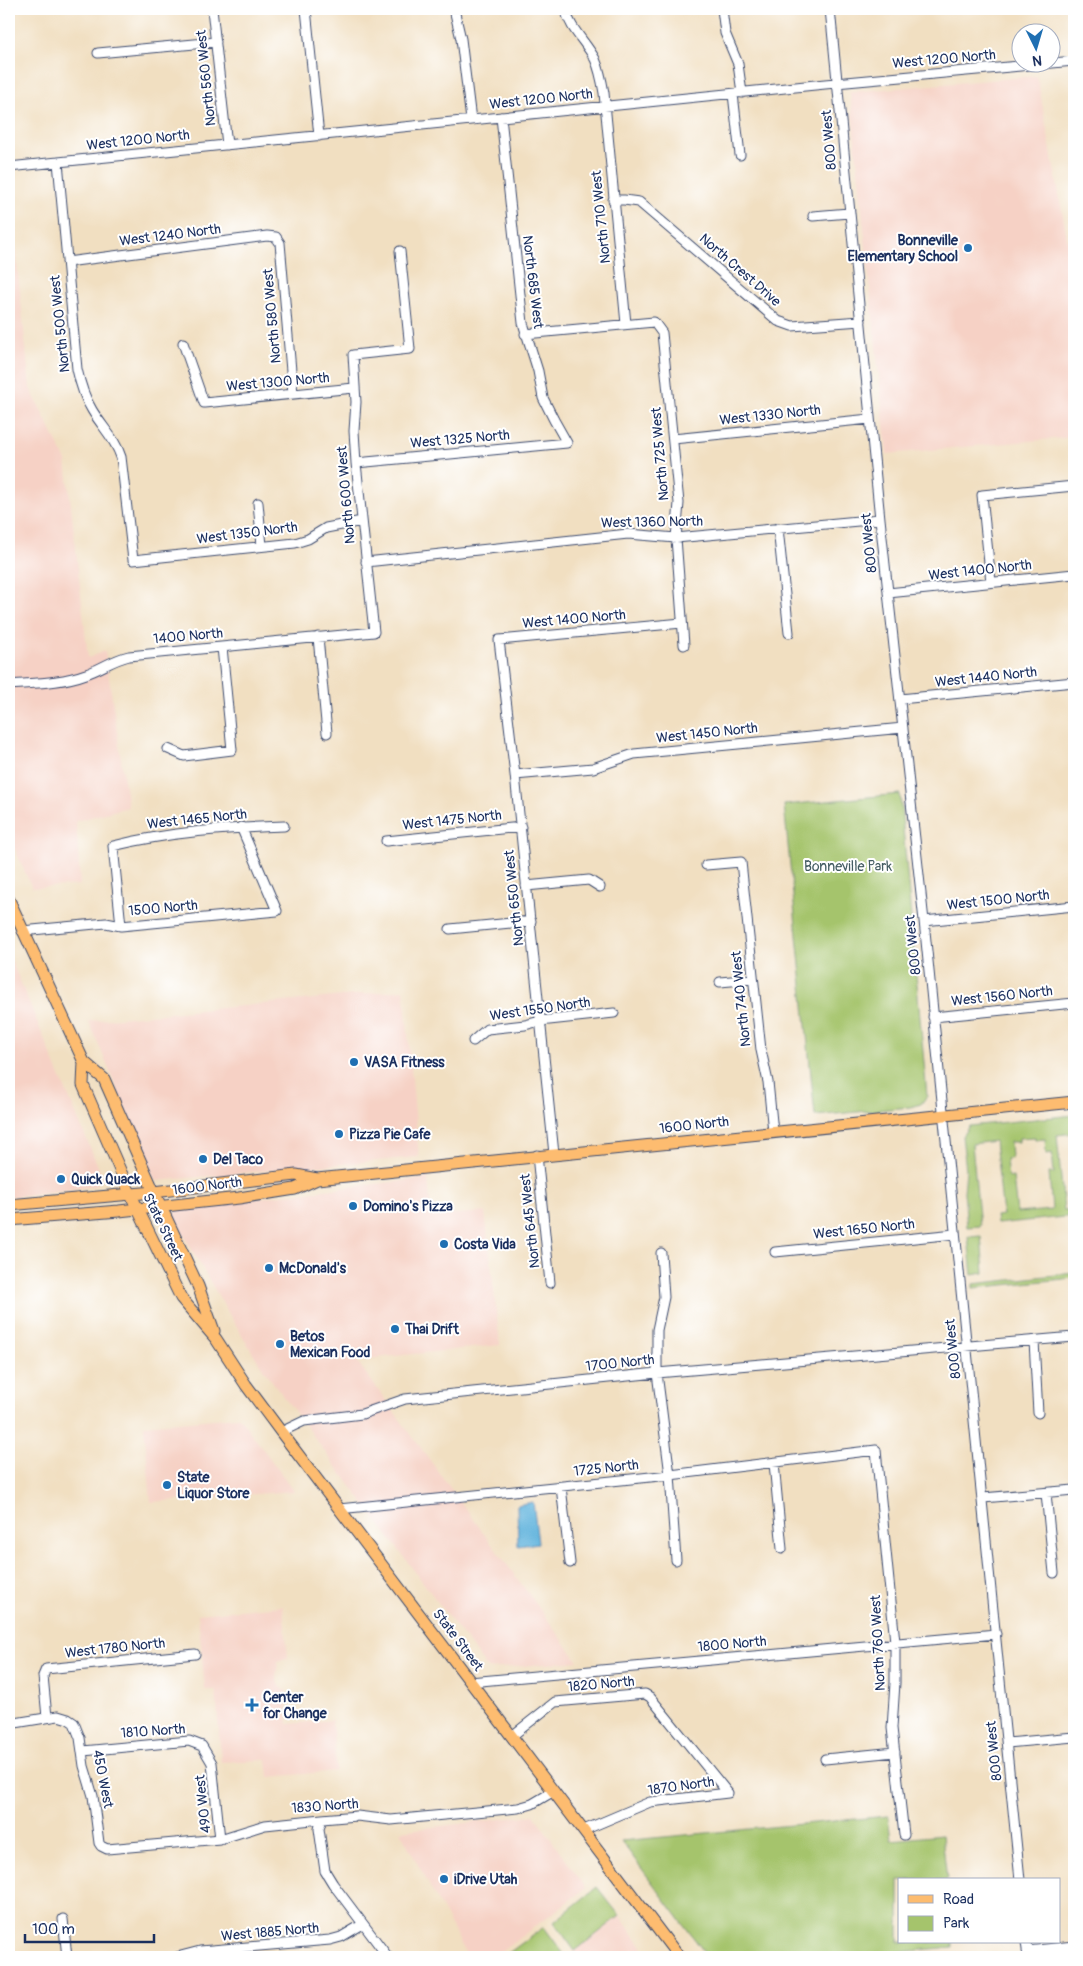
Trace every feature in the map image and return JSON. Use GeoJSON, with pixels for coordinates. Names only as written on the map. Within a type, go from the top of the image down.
{"type":"FeatureCollection","features":[{"type":"Feature","properties":{"kind":"main road","name":"State Street"},"geometry":{"type":"LineString","coordinates":[[9,900],[84,1062],[104,1079],[160,1206],[198,1286],[216,1339]]}},
{"type":"Feature","properties":{"kind":"main road","name":"State Street"},"geometry":{"type":"LineString","coordinates":[[84,1062],[83,1086],[137,1209],[181,1298],[216,1339],[246,1385],[281,1432],[680,1957]]}},
{"type":"Feature","properties":{"kind":"main road","name":"1600 North"},"geometry":{"type":"LineString","coordinates":[[9,1205],[154,1192],[296,1175],[317,1179],[537,1155],[1074,1102]]}},
{"type":"Feature","properties":{"kind":"main road","name":"1600 North"},"geometry":{"type":"LineString","coordinates":[[9,1220],[137,1209],[295,1189],[317,1179]]}},
{"type":"Feature","properties":{"kind":"street","name":"North 560 West"},"geometry":{"type":"LineString","coordinates":[[212,9],[227,145]]}},
{"type":"Feature","properties":{"kind":"street"},"geometry":{"type":"LineString","coordinates":[[306,9],[319,136]]}},
{"type":"Feature","properties":{"kind":"street"},"geometry":{"type":"LineString","coordinates":[[454,9],[461,39],[471,120]]}},
{"type":"Feature","properties":{"kind":"street","name":"North 710 West"},"geometry":{"type":"LineString","coordinates":[[565,9],[571,25],[588,49],[601,73],[626,324]]}},
{"type":"Feature","properties":{"kind":"street"},"geometry":{"type":"LineString","coordinates":[[722,9],[725,33],[738,64],[737,93],[740,155]]}},
{"type":"Feature","properties":{"kind":"street","name":"800 West"},"geometry":{"type":"LineString","coordinates":[[830,9],[880,519],[924,921],[1020,1878]]}},
{"type":"Feature","properties":{"kind":"street"},"geometry":{"type":"LineString","coordinates":[[98,53],[216,42]]}},
{"type":"Feature","properties":{"kind":"street","name":"West 1200 North"},"geometry":{"type":"LineString","coordinates":[[9,167],[737,93],[1074,61]]}},
{"type":"Feature","properties":{"kind":"street","name":"North 685 West"},"geometry":{"type":"LineString","coordinates":[[501,117],[523,323],[538,371],[544,398],[567,442]]}},
{"type":"Feature","properties":{"kind":"street"},"geometry":{"type":"LineString","coordinates":[[9,153],[9,167]]}},
{"type":"Feature","properties":{"kind":"street","name":"North 500 West"},"geometry":{"type":"LineString","coordinates":[[58,162],[77,369],[80,383],[90,408],[117,445],[121,457],[132,560]]}},
{"type":"Feature","properties":{"kind":"street","name":"North Crest Drive"},"geometry":{"type":"LineString","coordinates":[[614,200],[639,202],[778,321],[784,324],[792,326],[861,321]]}},
{"type":"Feature","properties":{"kind":"street"},"geometry":{"type":"LineString","coordinates":[[813,216],[849,213]]}},
{"type":"Feature","properties":{"kind":"street","name":"West 1240 North"},"geometry":{"type":"LineString","coordinates":[[67,262],[267,236],[276,238]]}},
{"type":"Feature","properties":{"kind":"street","name":"North 580 West"},"geometry":{"type":"LineString","coordinates":[[276,238],[280,243],[293,394]]}},
{"type":"Feature","properties":{"kind":"street","name":"North 600 West"},"geometry":{"type":"LineString","coordinates":[[374,632],[356,462],[354,431],[356,402],[353,355],[410,349],[400,251]]}},
{"type":"Feature","properties":{"kind":"street","name":"North 725 West"},"geometry":{"type":"LineString","coordinates":[[626,324],[654,322],[662,334],[679,503],[676,538],[684,645]]}},
{"type":"Feature","properties":{"kind":"street"},"geometry":{"type":"LineString","coordinates":[[526,334],[626,324]]}},
{"type":"Feature","properties":{"kind":"street","name":"West 1300 North"},"geometry":{"type":"LineString","coordinates":[[184,343],[204,403],[354,388]]}},
{"type":"Feature","properties":{"kind":"street","name":"West 1330 North"},"geometry":{"type":"LineString","coordinates":[[673,439],[870,419]]}},
{"type":"Feature","properties":{"kind":"street","name":"West 1325 North"},"geometry":{"type":"LineString","coordinates":[[356,462],[567,442]]}},
{"type":"Feature","properties":{"kind":"street"},"geometry":{"type":"LineString","coordinates":[[991,582],[982,495],[1074,486]]}},
{"type":"Feature","properties":{"kind":"street"},"geometry":{"type":"LineString","coordinates":[[258,503],[262,546]]}},
{"type":"Feature","properties":{"kind":"street","name":"West 1360 North"},"geometry":{"type":"LineString","coordinates":[[366,562],[628,534],[676,538],[880,519]]}},
{"type":"Feature","properties":{"kind":"street","name":"West 1350 North"},"geometry":{"type":"LineString","coordinates":[[132,560],[295,543],[308,539],[326,528],[362,521]]}},
{"type":"Feature","properties":{"kind":"street"},"geometry":{"type":"LineString","coordinates":[[778,528],[789,633]]}},
{"type":"Feature","properties":{"kind":"street","name":"West 1400 North"},"geometry":{"type":"LineString","coordinates":[[888,593],[1074,574]]}},
{"type":"Feature","properties":{"kind":"street","name":"West 1400 North"},"geometry":{"type":"LineString","coordinates":[[499,640],[682,623]]}},
{"type":"Feature","properties":{"kind":"street","name":"1400 North"},"geometry":{"type":"LineString","coordinates":[[9,685],[61,681],[87,674],[114,659],[129,656],[374,632]]}},
{"type":"Feature","properties":{"kind":"street"},"geometry":{"type":"LineString","coordinates":[[318,637],[327,734]]}},
{"type":"Feature","properties":{"kind":"street","name":"North 650 West"},"geometry":{"type":"LineString","coordinates":[[499,640],[521,827],[554,1154]]}},
{"type":"Feature","properties":{"kind":"street"},"geometry":{"type":"LineString","coordinates":[[168,749],[184,756],[232,750],[222,647]]}},
{"type":"Feature","properties":{"kind":"street","name":"West 1440 North"},"geometry":{"type":"LineString","coordinates":[[900,699],[1074,682]]}},
{"type":"Feature","properties":{"kind":"street","name":"West 1450 North"},"geometry":{"type":"LineString","coordinates":[[515,775],[593,768],[634,754],[903,728]]}},
{"type":"Feature","properties":{"kind":"street","name":"West 1465 North"},"geometry":{"type":"LineString","coordinates":[[121,926],[113,846],[151,836],[241,827],[284,826]]}},
{"type":"Feature","properties":{"kind":"street","name":"1500 North"},"geometry":{"type":"LineString","coordinates":[[22,931],[106,923],[121,926],[277,911],[241,827]]}},
{"type":"Feature","properties":{"kind":"street","name":"West 1475 North"},"geometry":{"type":"LineString","coordinates":[[386,840],[521,827]]}},
{"type":"Feature","properties":{"kind":"street","name":"North 740 West"},"geometry":{"type":"LineString","coordinates":[[706,865],[741,862],[761,1050],[768,1082],[773,1132]]}},
{"type":"Feature","properties":{"kind":"street"},"geometry":{"type":"LineString","coordinates":[[526,886],[589,880],[600,887]]}},
{"type":"Feature","properties":{"kind":"street","name":"West 1500 North"},"geometry":{"type":"LineString","coordinates":[[924,921],[1074,906]]}},
{"type":"Feature","properties":{"kind":"street"},"geometry":{"type":"LineString","coordinates":[[450,929],[531,922]]}},
{"type":"Feature","properties":{"kind":"street"},"geometry":{"type":"LineString","coordinates":[[720,982],[753,979]]}},
{"type":"Feature","properties":{"kind":"street","name":"West 1560 North"},"geometry":{"type":"LineString","coordinates":[[933,1016],[1074,1003]]}},
{"type":"Feature","properties":{"kind":"street","name":"West 1550 North"},"geometry":{"type":"LineString","coordinates":[[473,1041],[487,1029],[614,1013]]}},
{"type":"Feature","properties":{"kind":"street","name":"North 645 West"},"geometry":{"type":"LineString","coordinates":[[537,1155],[550,1283]]}},
{"type":"Feature","properties":{"kind":"street","name":"West 1650 North"},"geometry":{"type":"LineString","coordinates":[[775,1252],[955,1234]]}},
{"type":"Feature","properties":{"kind":"street"},"geometry":{"type":"LineString","coordinates":[[661,1253],[664,1297],[656,1330],[657,1373],[670,1475],[676,1560]]}},
{"type":"Feature","properties":{"kind":"street","name":"1700 North"},"geometry":{"type":"LineString","coordinates":[[281,1432],[304,1421],[362,1414],[406,1399],[657,1373],[1074,1337]]}},
{"type":"Feature","properties":{"kind":"street"},"geometry":{"type":"LineString","coordinates":[[1034,1341],[1038,1413]]}},
{"type":"Feature","properties":{"kind":"street","name":"1725 North"},"geometry":{"type":"LineString","coordinates":[[339,1509],[561,1487],[876,1450]]}},
{"type":"Feature","properties":{"kind":"street","name":"North 760 West"},"geometry":{"type":"LineString","coordinates":[[876,1450],[895,1642],[892,1728],[904,1835]]}},
{"type":"Feature","properties":{"kind":"street"},"geometry":{"type":"LineString","coordinates":[[774,1463],[782,1550]]}},
{"type":"Feature","properties":{"kind":"street"},"geometry":{"type":"LineString","coordinates":[[561,1487],[570,1563]]}},
{"type":"Feature","properties":{"kind":"street"},"geometry":{"type":"LineString","coordinates":[[983,1498],[1074,1490]]}},
{"type":"Feature","properties":{"kind":"street"},"geometry":{"type":"LineString","coordinates":[[1046,1493],[1054,1573]]}},
{"type":"Feature","properties":{"kind":"street","name":"1800 North"},"geometry":{"type":"LineString","coordinates":[[470,1682],[996,1634]]}},
{"type":"Feature","properties":{"kind":"street","name":"West 1780 North"},"geometry":{"type":"LineString","coordinates":[[47,1717],[43,1671],[50,1667],[195,1654]]}},
{"type":"Feature","properties":{"kind":"street","name":"1820 North"},"geometry":{"type":"LineString","coordinates":[[512,1736],[555,1702],[645,1694],[650,1697],[728,1793]]}},
{"type":"Feature","properties":{"kind":"street","name":"450 West"},"geometry":{"type":"LineString","coordinates":[[47,1717],[58,1716],[68,1719],[74,1723],[79,1734],[84,1766],[95,1802],[99,1843]]}},
{"type":"Feature","properties":{"kind":"street"},"geometry":{"type":"LineString","coordinates":[[9,1724],[47,1717]]}},
{"type":"Feature","properties":{"kind":"street"},"geometry":{"type":"LineString","coordinates":[[1007,1743],[1074,1736]]}},
{"type":"Feature","properties":{"kind":"street","name":"1810 North"},"geometry":{"type":"LineString","coordinates":[[83,1750],[170,1742],[196,1742]]}},
{"type":"Feature","properties":{"kind":"street","name":"490 West"},"geometry":{"type":"LineString","coordinates":[[196,1742],[205,1749],[212,1763],[220,1839]]}},
{"type":"Feature","properties":{"kind":"street"},"geometry":{"type":"LineString","coordinates":[[825,1759],[895,1752]]}},
{"type":"Feature","properties":{"kind":"street","name":"1830 North"},"geometry":{"type":"LineString","coordinates":[[99,1843],[103,1848],[113,1849],[220,1839],[265,1825],[322,1819],[357,1816],[391,1820],[518,1808],[532,1804],[554,1791]]}},
{"type":"Feature","properties":{"kind":"street","name":"1870 North"},"geometry":{"type":"LineString","coordinates":[[584,1830],[650,1802],[728,1793]]}},
{"type":"Feature","properties":{"kind":"street"},"geometry":{"type":"LineString","coordinates":[[322,1819],[319,1829],[325,1871],[332,1884],[388,1957]]}},
{"type":"Feature","properties":{"kind":"street"},"geometry":{"type":"LineString","coordinates":[[63,1919],[67,1957]]}},
{"type":"Feature","properties":{"kind":"street","name":"West 1885 North"},"geometry":{"type":"LineString","coordinates":[[177,1957],[200,1951],[251,1953],[330,1940],[340,1937],[363,1924]]}},
{"type":"Feature","properties":{"kind":"street"},"geometry":{"type":"LineString","coordinates":[[1027,1950],[1074,1946]]}},
{"type":"Feature","properties":{"kind":"shaded area","name":"Bonneville Elementary School"},"geometry":{"type":"Polygon","coordinates":[[[1037,76],[1074,275],[1074,437],[887,454],[850,92],[1037,76]]]}},
{"type":"Feature","properties":{"kind":"shaded area"},"geometry":{"type":"Polygon","coordinates":[[[9,225],[13,225],[30,388],[66,461],[88,658],[105,651],[128,807],[76,821],[80,885],[32,888],[9,836],[9,225]]]}},
{"type":"Feature","properties":{"kind":"shaded area"},"geometry":{"type":"Polygon","coordinates":[[[9,955],[102,1176],[96,1186],[9,1197],[9,955]]]}},
{"type":"Feature","properties":{"kind":"shaded area"},"geometry":{"type":"Polygon","coordinates":[[[404,990],[419,1157],[155,1181],[89,1021],[404,990]]]}},
{"type":"Feature","properties":{"kind":"shaded area"},"geometry":{"type":"Polygon","coordinates":[[[428,1178],[431,1216],[485,1212],[500,1345],[356,1360],[578,1661],[488,1669],[263,1369],[226,1309],[176,1222],[174,1215],[179,1207],[428,1178]]]}},
{"type":"Feature","properties":{"kind":"shaded area"},"geometry":{"type":"Polygon","coordinates":[[[239,1417],[294,1491],[151,1502],[144,1425],[239,1417]]]}},
{"type":"Feature","properties":{"kind":"shaded area","name":"Center for Change"},"geometry":{"type":"Polygon","coordinates":[[[283,1606],[288,1658],[278,1661],[276,1678],[279,1686],[286,1690],[288,1724],[332,1720],[336,1771],[269,1777],[267,1760],[221,1762],[216,1690],[205,1690],[198,1614],[283,1606]]]}},
{"type":"Feature","properties":{"kind":"shaded area"},"geometry":{"type":"Polygon","coordinates":[[[534,1815],[586,1888],[494,1957],[468,1957],[400,1831],[534,1815]]]}},
{"type":"Feature","properties":{"kind":"shaded area"},"geometry":{"type":"Polygon","coordinates":[[[620,1916],[650,1957],[567,1957],[575,1951],[620,1916]]]}},
{"type":"Feature","properties":{"kind":"green space","name":"Bonneville Park"},"geometry":{"type":"Polygon","coordinates":[[[900,794],[927,1096],[921,1104],[910,1107],[815,1116],[784,805],[900,794]]]}},
{"type":"Feature","properties":{"kind":"green space"},"geometry":{"type":"Polygon","coordinates":[[[1074,1115],[1074,1133],[1057,1135],[1064,1210],[1073,1210],[1074,1216],[997,1224],[996,1216],[1003,1215],[995,1141],[972,1144],[980,1226],[967,1227],[964,1192],[966,1170],[962,1136],[969,1126],[1074,1115]],[[1035,1137],[1019,1138],[1019,1142],[1010,1142],[1011,1158],[1006,1159],[1008,1178],[1013,1177],[1017,1213],[1052,1210],[1049,1173],[1054,1173],[1052,1153],[1046,1154],[1045,1139],[1035,1140],[1035,1137]]]}},
{"type":"Feature","properties":{"kind":"green space"},"geometry":{"type":"Polygon","coordinates":[[[981,1236],[984,1273],[972,1275],[968,1237],[981,1236]]]}},
{"type":"Feature","properties":{"kind":"green space"},"geometry":{"type":"Polygon","coordinates":[[[1074,1273],[1074,1278],[973,1288],[973,1284],[1074,1273]]]}},
{"type":"Feature","properties":{"kind":"green space"},"geometry":{"type":"Polygon","coordinates":[[[888,1816],[891,1840],[942,1835],[947,1878],[898,1878],[898,1944],[953,1944],[953,1947],[846,1957],[708,1957],[621,1841],[888,1816]]]}},
{"type":"Feature","properties":{"kind":"green space"},"geometry":{"type":"Polygon","coordinates":[[[597,1887],[620,1916],[575,1951],[554,1922],[597,1887]]]}},
{"type":"Feature","properties":{"kind":"green space"},"geometry":{"type":"Polygon","coordinates":[[[544,1927],[566,1957],[503,1957],[544,1927]]]}},
{"type":"Feature","properties":{"kind":"water"},"geometry":{"type":"Polygon","coordinates":[[[533,1502],[538,1543],[518,1546],[517,1505],[533,1502]]]}},
{"type":"Feature","properties":{"kind":"place","name":"Bonneville Elementary School"},"geometry":{"type":"Point","coordinates":[968,248]}},
{"type":"Feature","properties":{"kind":"place","name":"VASA Fitness"},"geometry":{"type":"Point","coordinates":[354,1062]}},
{"type":"Feature","properties":{"kind":"place","name":"Pizza Pie Cafe"},"geometry":{"type":"Point","coordinates":[339,1134]}},
{"type":"Feature","properties":{"kind":"place","name":"Del Taco"},"geometry":{"type":"Point","coordinates":[203,1159]}},
{"type":"Feature","properties":{"kind":"place","name":"Quick Quack"},"geometry":{"type":"Point","coordinates":[61,1179]}},
{"type":"Feature","properties":{"kind":"place","name":"Domino's Pizza"},"geometry":{"type":"Point","coordinates":[353,1206]}},
{"type":"Feature","properties":{"kind":"place","name":"Costa Vida"},"geometry":{"type":"Point","coordinates":[444,1244]}},
{"type":"Feature","properties":{"kind":"place","name":"McDonald's"},"geometry":{"type":"Point","coordinates":[269,1268]}},
{"type":"Feature","properties":{"kind":"place","name":"Thai Drift"},"geometry":{"type":"Point","coordinates":[395,1329]}},
{"type":"Feature","properties":{"kind":"place","name":"Betos Mexican Food"},"geometry":{"type":"Point","coordinates":[280,1344]}},
{"type":"Feature","properties":{"kind":"place","name":"State Liquor Store"},"geometry":{"type":"Point","coordinates":[167,1485]}},
{"type":"Feature","properties":{"kind":"place","name":"Center for Change"},"geometry":{"type":"Point","coordinates":[252,1705]}},
{"type":"Feature","properties":{"kind":"place","name":"iDrive Utah"},"geometry":{"type":"Point","coordinates":[444,1879]}}]}
